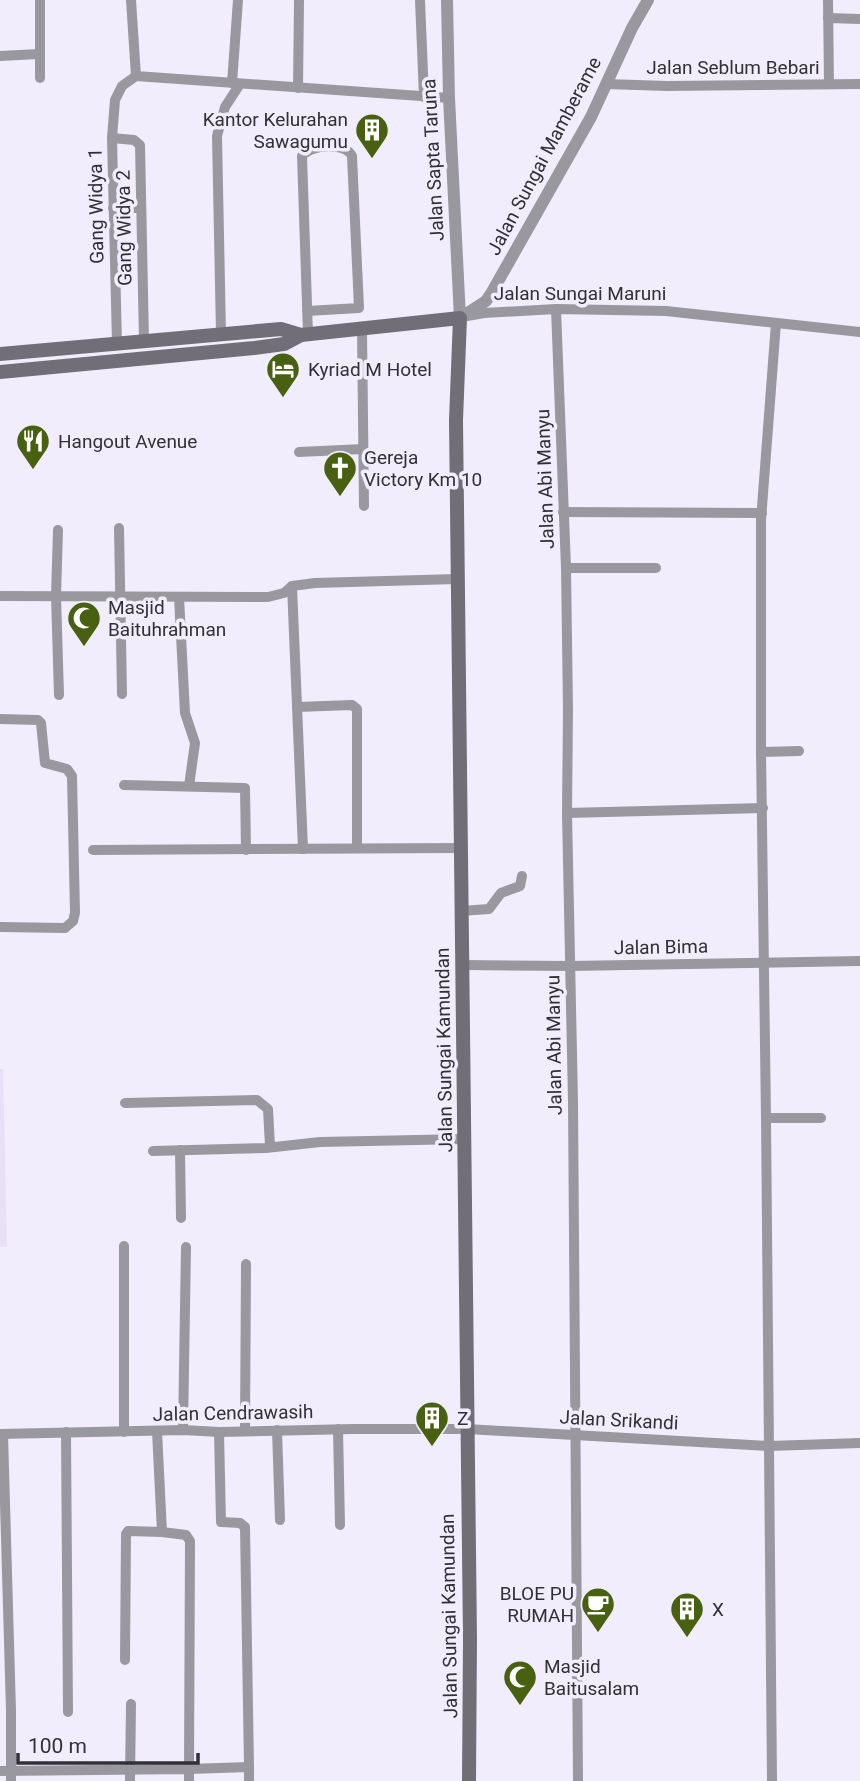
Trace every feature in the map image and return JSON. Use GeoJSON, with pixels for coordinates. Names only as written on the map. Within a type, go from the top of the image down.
{"type":"FeatureCollection","features":[{"type":"Feature","properties":{"kind":"main road","name":"Jalan Sungai Maruni"},"geometry":{"type":"LineString","coordinates":[[0,354],[281,329],[304,334],[460,318]]}},
{"type":"Feature","properties":{"kind":"main road","name":"Jalan Sungai Kamundan"},"geometry":{"type":"LineString","coordinates":[[460,318],[456,420],[470,1639],[469,1781]]}},
{"type":"Feature","properties":{"kind":"main road","name":"Jalan Sungai Maruni"},"geometry":{"type":"LineString","coordinates":[[0,372],[254,348],[284,344],[304,334]]}},
{"type":"Feature","properties":{"kind":"street"},"geometry":{"type":"LineString","coordinates":[[40,0],[40,78]]}},
{"type":"Feature","properties":{"kind":"street"},"geometry":{"type":"LineString","coordinates":[[131,0],[136,76],[449,98]]}},
{"type":"Feature","properties":{"kind":"street"},"geometry":{"type":"LineString","coordinates":[[221,334],[217,136],[225,107],[236,83],[237,0]]}},
{"type":"Feature","properties":{"kind":"street"},"geometry":{"type":"LineString","coordinates":[[298,88],[299,0]]}},
{"type":"Feature","properties":{"kind":"street"},"geometry":{"type":"LineString","coordinates":[[420,0],[424,97]]}},
{"type":"Feature","properties":{"kind":"street","name":"Jalan Sapta Taruna"},"geometry":{"type":"LineString","coordinates":[[447,0],[460,318]]}},
{"type":"Feature","properties":{"kind":"street","name":"Jalan Sungai Mamberame"},"geometry":{"type":"LineString","coordinates":[[460,318],[486,301],[492,292],[591,117],[648,0]]}},
{"type":"Feature","properties":{"kind":"street"},"geometry":{"type":"LineString","coordinates":[[828,0],[829,84]]}},
{"type":"Feature","properties":{"kind":"street"},"geometry":{"type":"LineString","coordinates":[[828,18],[860,19]]}},
{"type":"Feature","properties":{"kind":"street"},"geometry":{"type":"LineString","coordinates":[[0,56],[39,54]]}},
{"type":"Feature","properties":{"kind":"street","name":"Gang Widya 1"},"geometry":{"type":"LineString","coordinates":[[117,344],[112,138],[116,96],[125,82],[136,76]]}},
{"type":"Feature","properties":{"kind":"street","name":"Jalan Seblum Bebari"},"geometry":{"type":"LineString","coordinates":[[606,84],[860,84]]}},
{"type":"Feature","properties":{"kind":"street","name":"Gang Widya 2"},"geometry":{"type":"LineString","coordinates":[[112,138],[139,143],[144,341]]}},
{"type":"Feature","properties":{"kind":"street"},"geometry":{"type":"LineString","coordinates":[[304,334],[307,311],[302,156],[310,149],[342,147],[352,156],[359,308],[307,311]]}},
{"type":"Feature","properties":{"kind":"street"},"geometry":{"type":"LineString","coordinates":[[113,208],[140,208]]}},
{"type":"Feature","properties":{"kind":"street","name":"Jalan Sungai Maruni"},"geometry":{"type":"LineString","coordinates":[[460,318],[484,313],[556,309],[666,311],[860,332]]}},
{"type":"Feature","properties":{"kind":"street","name":"Jalan Abi Manyu"},"geometry":{"type":"LineString","coordinates":[[556,309],[566,568],[578,1781]]}},
{"type":"Feature","properties":{"kind":"street"},"geometry":{"type":"LineString","coordinates":[[772,1781],[761,752],[762,513],[776,323]]}},
{"type":"Feature","properties":{"kind":"street"},"geometry":{"type":"LineString","coordinates":[[362,329],[364,506]]}},
{"type":"Feature","properties":{"kind":"street"},"geometry":{"type":"LineString","coordinates":[[299,452],[363,449]]}},
{"type":"Feature","properties":{"kind":"street"},"geometry":{"type":"LineString","coordinates":[[563,512],[762,513]]}},
{"type":"Feature","properties":{"kind":"street"},"geometry":{"type":"LineString","coordinates":[[119,528],[118,598],[122,694]]}},
{"type":"Feature","properties":{"kind":"street"},"geometry":{"type":"LineString","coordinates":[[58,530],[56,596],[59,695]]}},
{"type":"Feature","properties":{"kind":"street"},"geometry":{"type":"LineString","coordinates":[[566,568],[656,568]]}},
{"type":"Feature","properties":{"kind":"street"},"geometry":{"type":"LineString","coordinates":[[0,596],[268,597],[284,593],[292,586],[315,583],[457,579]]}},
{"type":"Feature","properties":{"kind":"street"},"geometry":{"type":"LineString","coordinates":[[292,586],[303,849]]}},
{"type":"Feature","properties":{"kind":"street"},"geometry":{"type":"LineString","coordinates":[[179,597],[184,713],[195,743],[189,786]]}},
{"type":"Feature","properties":{"kind":"street"},"geometry":{"type":"LineString","coordinates":[[297,706],[352,705],[357,709],[357,848]]}},
{"type":"Feature","properties":{"kind":"street"},"geometry":{"type":"LineString","coordinates":[[0,719],[38,720],[41,723],[44,760],[50,766],[67,769],[72,776],[75,913],[73,921],[65,928],[0,927]]}},
{"type":"Feature","properties":{"kind":"street"},"geometry":{"type":"LineString","coordinates":[[761,752],[799,751]]}},
{"type":"Feature","properties":{"kind":"street"},"geometry":{"type":"LineString","coordinates":[[124,785],[245,788],[246,850]]}},
{"type":"Feature","properties":{"kind":"street"},"geometry":{"type":"LineString","coordinates":[[567,813],[763,808]]}},
{"type":"Feature","properties":{"kind":"street"},"geometry":{"type":"LineString","coordinates":[[93,850],[460,848]]}},
{"type":"Feature","properties":{"kind":"street"},"geometry":{"type":"LineString","coordinates":[[461,911],[489,909],[500,893],[520,886],[522,876]]}},
{"type":"Feature","properties":{"kind":"street","name":"Jalan Bima"},"geometry":{"type":"LineString","coordinates":[[462,965],[860,961]]}},
{"type":"Feature","properties":{"kind":"street"},"geometry":{"type":"LineString","coordinates":[[125,1103],[257,1100],[268,1109],[270,1146]]}},
{"type":"Feature","properties":{"kind":"street"},"geometry":{"type":"LineString","coordinates":[[766,1118],[821,1118]]}},
{"type":"Feature","properties":{"kind":"street"},"geometry":{"type":"LineString","coordinates":[[153,1151],[254,1149],[320,1142],[465,1139]]}},
{"type":"Feature","properties":{"kind":"street"},"geometry":{"type":"LineString","coordinates":[[180,1150],[181,1218]]}},
{"type":"Feature","properties":{"kind":"street"},"geometry":{"type":"LineString","coordinates":[[124,1246],[124,1432]]}},
{"type":"Feature","properties":{"kind":"street"},"geometry":{"type":"LineString","coordinates":[[183,1430],[186,1247]]}},
{"type":"Feature","properties":{"kind":"street"},"geometry":{"type":"LineString","coordinates":[[245,1430],[246,1264]]}},
{"type":"Feature","properties":{"kind":"street"},"geometry":{"type":"LineString","coordinates":[[338,1429],[340,1525]]}},
{"type":"Feature","properties":{"kind":"street","name":"Jalan Srikandi"},"geometry":{"type":"LineString","coordinates":[[467,1429],[769,1446],[860,1443]]}},
{"type":"Feature","properties":{"kind":"street","name":"Jalan Cendrawasih"},"geometry":{"type":"LineString","coordinates":[[1,1434],[467,1429]]}},
{"type":"Feature","properties":{"kind":"street"},"geometry":{"type":"LineString","coordinates":[[277,1430],[280,1520]]}},
{"type":"Feature","properties":{"kind":"street"},"geometry":{"type":"LineString","coordinates":[[157,1431],[162,1532]]}},
{"type":"Feature","properties":{"kind":"street"},"geometry":{"type":"LineString","coordinates":[[66,1432],[68,1712]]}},
{"type":"Feature","properties":{"kind":"street"},"geometry":{"type":"LineString","coordinates":[[219,1432],[221,1522],[240,1523],[245,1527],[249,1781]]}},
{"type":"Feature","properties":{"kind":"street"},"geometry":{"type":"LineString","coordinates":[[1,1434],[7,1774],[130,1776],[189,1769],[249,1767]]}},
{"type":"Feature","properties":{"kind":"street"},"geometry":{"type":"LineString","coordinates":[[125,1660],[126,1534],[128,1531],[186,1535],[190,1541],[189,1781]]}},
{"type":"Feature","properties":{"kind":"street"},"geometry":{"type":"LineString","coordinates":[[130,1776],[131,1704]]}},
{"type":"Feature","properties":{"kind":"shaded area"},"geometry":{"type":"Polygon","coordinates":[[[0,1069],[3,1069],[7,1247],[0,1247],[0,1069]]]}},
{"type":"Feature","properties":{"kind":"place","name":"Kantor Kelurahan Sawagumu"},"geometry":{"type":"Point","coordinates":[372,160]}},
{"type":"Feature","properties":{"kind":"place","name":"Kyriad M Hotel"},"geometry":{"type":"Point","coordinates":[283,399]}},
{"type":"Feature","properties":{"kind":"place","name":"Hangout Avenue"},"geometry":{"type":"Point","coordinates":[33,471]}},
{"type":"Feature","properties":{"kind":"place","name":"Gereja Victory Km 10"},"geometry":{"type":"Point","coordinates":[340,498]}},
{"type":"Feature","properties":{"kind":"place","name":"Masjid Baituhrahman"},"geometry":{"type":"Point","coordinates":[84,648]}},
{"type":"Feature","properties":{"kind":"place","name":"Z"},"geometry":{"type":"Point","coordinates":[432,1448]}},
{"type":"Feature","properties":{"kind":"place","name":"BLOE PU RUMAH"},"geometry":{"type":"Point","coordinates":[598,1634]}},
{"type":"Feature","properties":{"kind":"place","name":"X"},"geometry":{"type":"Point","coordinates":[687,1639]}},
{"type":"Feature","properties":{"kind":"place","name":"Masjid Baitusalam"},"geometry":{"type":"Point","coordinates":[520,1707]}}]}
